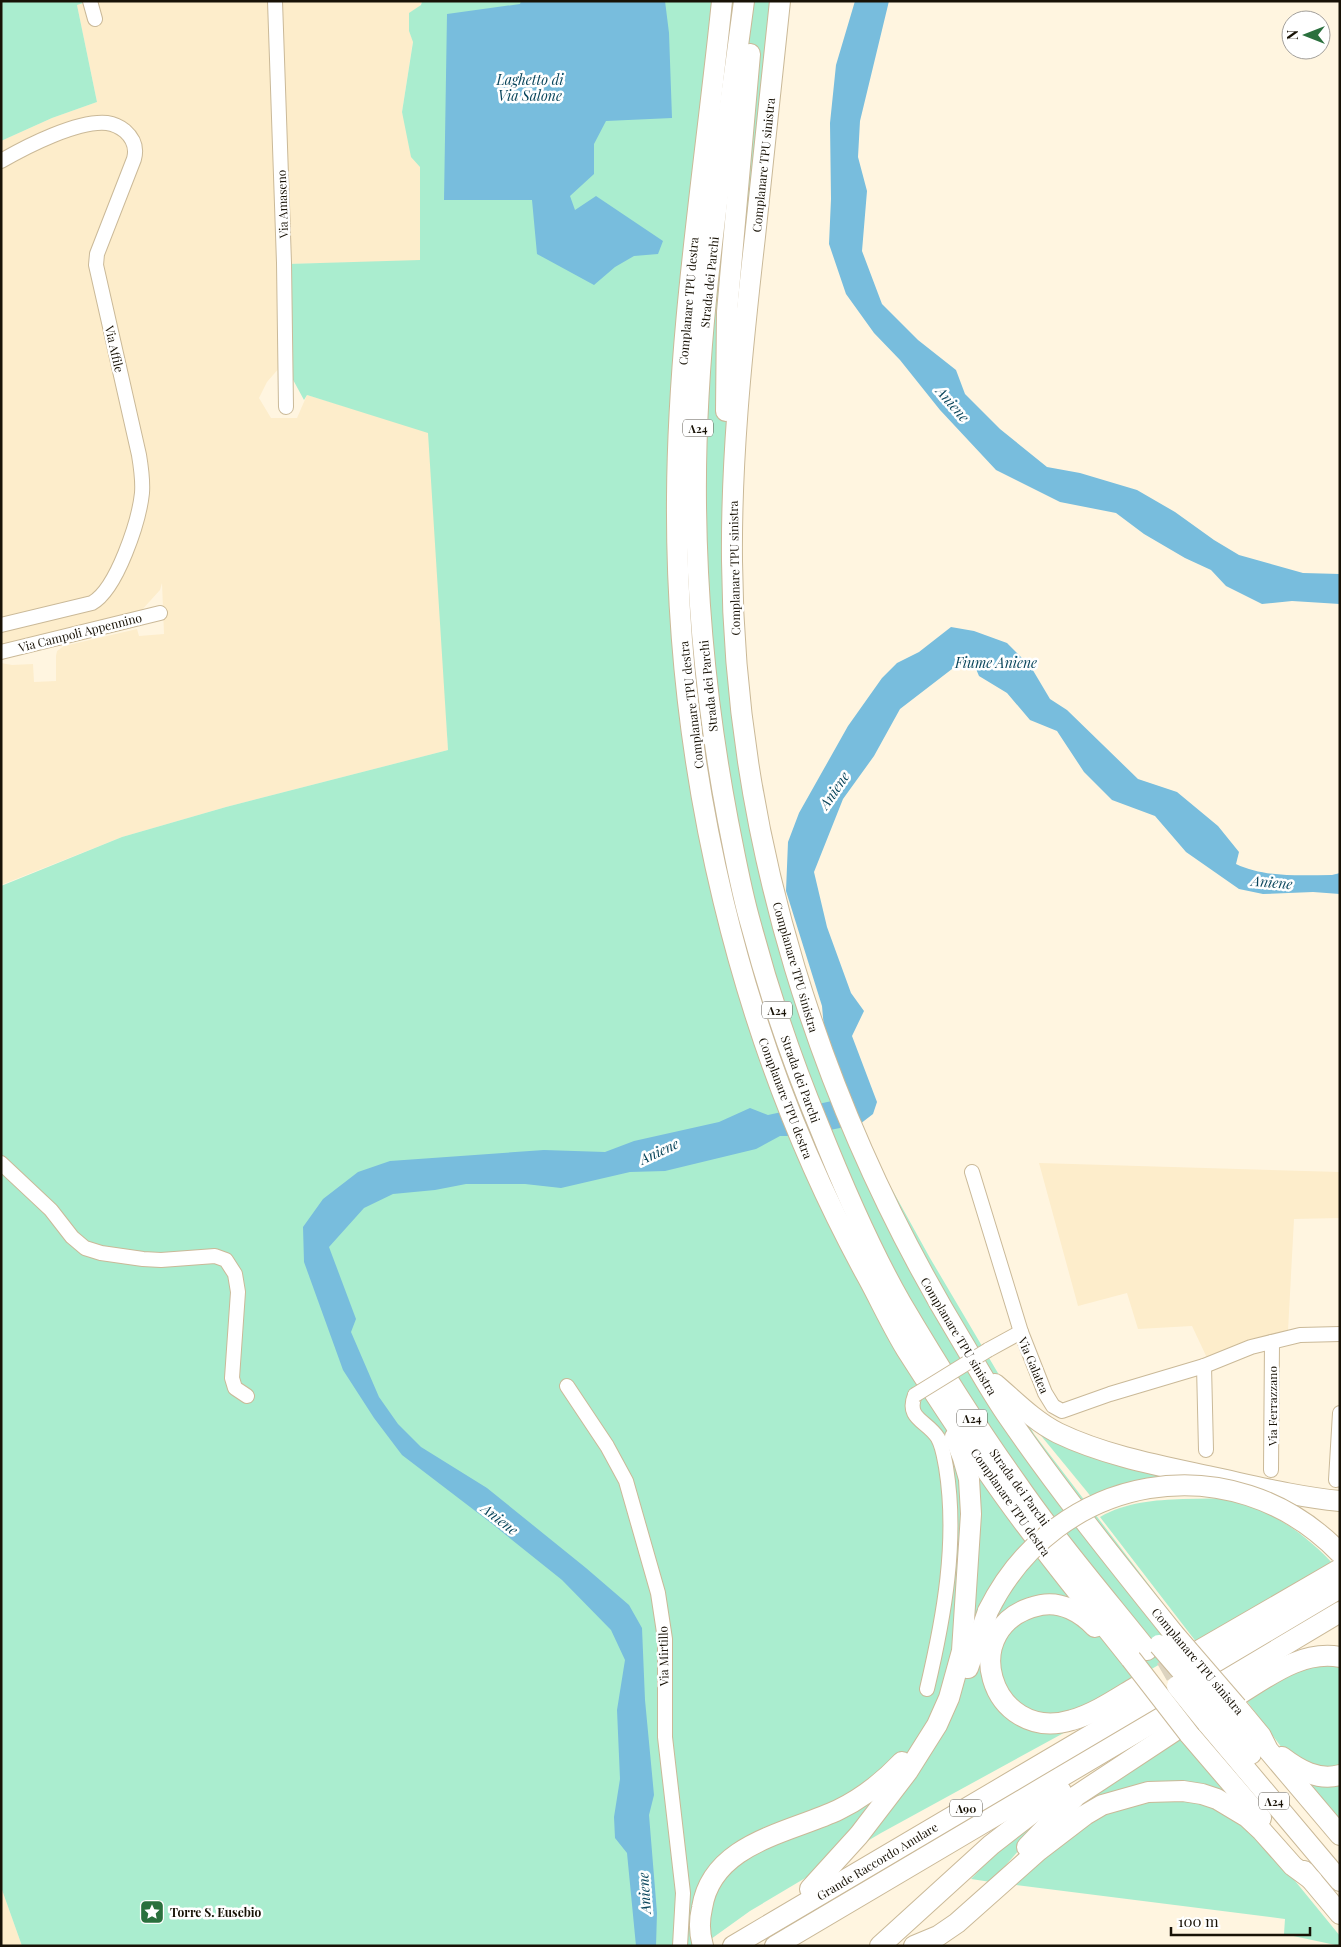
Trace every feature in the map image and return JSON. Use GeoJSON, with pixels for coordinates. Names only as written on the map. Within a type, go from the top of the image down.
{"type":"FeatureCollection","features":[{"type":"Feature","properties":{"kind":"highway","name":"Complanare TPU destra"},"geometry":{"type":"LineString","coordinates":[[722,1],[689,280],[680,407],[677,502],[680,594],[686,678],[700,780],[716,867],[740,966],[762,1039],[814,1170],[847,1241],[904,1346],[1005,1497],[1061,1572],[1147,1647],[1175,1727],[1340,1914]]}},
{"type":"Feature","properties":{"kind":"highway","name":"Strada dei Parchi"},"geometry":{"type":"LineString","coordinates":[[744,1],[708,286],[699,398],[696,502],[699,596],[715,749],[748,851]]}},
{"type":"Feature","properties":{"kind":"highway","name":"Strada dei Parchi"},"geometry":{"type":"LineString","coordinates":[[756,1],[723,257],[713,356],[709,464],[709,551],[717,672],[727,748],[748,851],[750,924],[796,1068],[846,1156],[874,1222],[916,1302],[994,1428],[1147,1647],[1226,1705],[1340,1862]]}},
{"type":"Feature","properties":{"kind":"highway","name":"Complanare TPU sinistra"},"geometry":{"type":"LineString","coordinates":[[780,1],[736,418],[733,488],[732,562],[739,691],[746,746],[748,851],[798,982],[823,1056],[846,1156],[1006,1415],[1090,1529],[1147,1647]]}},
{"type":"Feature","properties":{"kind":"highway"},"geometry":{"type":"LineString","coordinates":[[732,562],[726,516],[727,312],[752,32]]}},
{"type":"Feature","properties":{"kind":"highway"},"geometry":{"type":"LineString","coordinates":[[810,1889],[864,1829],[923,1750],[949,1698],[962,1651],[971,1514],[966,1468],[956,1441],[917,1375],[904,1346]]}},
{"type":"Feature","properties":{"kind":"highway"},"geometry":{"type":"LineString","coordinates":[[977,1366],[1033,1417],[1057,1432],[1079,1442],[1142,1462],[1289,1493],[1340,1501]]}},
{"type":"Feature","properties":{"kind":"highway"},"geometry":{"type":"LineString","coordinates":[[782,1917],[799,1897],[839,1867],[864,1842],[903,1797],[935,1750],[951,1717],[988,1611],[999,1590],[1018,1564],[1040,1540],[1077,1513],[1102,1501],[1153,1487],[1203,1487],[1224,1490],[1252,1497],[1293,1516],[1313,1529],[1340,1552]]}},
{"type":"Feature","properties":{"kind":"highway"},"geometry":{"type":"LineString","coordinates":[[1340,1569],[1206,1657],[1340,1588]]}},
{"type":"Feature","properties":{"kind":"highway","name":"Grande Raccordo Anulare"},"geometry":{"type":"LineString","coordinates":[[733,1946],[1143,1694],[1073,1720],[1049,1724],[1029,1719],[1011,1709],[1000,1696],[992,1680],[990,1654],[999,1630],[1015,1615],[1024,1609],[1045,1604],[1068,1608],[1079,1613],[1110,1643],[1147,1647]]}},
{"type":"Feature","properties":{"kind":"highway"},"geometry":{"type":"LineString","coordinates":[[703,1946],[700,1922],[703,1901],[708,1887],[726,1863],[751,1846],[820,1818],[851,1803],[879,1784],[904,1759],[930,1721],[942,1696],[956,1650],[964,1605]]}},
{"type":"Feature","properties":{"kind":"highway"},"geometry":{"type":"LineString","coordinates":[[1226,1705],[1340,1612]]}},
{"type":"Feature","properties":{"kind":"highway"},"geometry":{"type":"LineString","coordinates":[[1226,1705],[1299,1660],[1325,1656],[1340,1657]]}},
{"type":"Feature","properties":{"kind":"highway","name":"Strada dei Parchi"},"geometry":{"type":"LineString","coordinates":[[1226,1705],[1340,1881]]}},
{"type":"Feature","properties":{"kind":"highway","name":"Complanare TPU sinistra"},"geometry":{"type":"LineString","coordinates":[[1226,1705],[1261,1736],[1268,1750],[1340,1835]]}},
{"type":"Feature","properties":{"kind":"highway"},"geometry":{"type":"LineString","coordinates":[[991,1891],[997,1879],[1076,1796],[1175,1727]]}},
{"type":"Feature","properties":{"kind":"highway","name":"Grande Raccordo Anulare"},"geometry":{"type":"LineString","coordinates":[[775,1946],[1091,1759],[1175,1727]]}},
{"type":"Feature","properties":{"kind":"highway"},"geometry":{"type":"LineString","coordinates":[[1261,1736],[1297,1769],[1322,1777],[1340,1775]]}},
{"type":"Feature","properties":{"kind":"highway"},"geometry":{"type":"LineString","coordinates":[[880,1946],[991,1845],[1071,1783],[1091,1759]]}},
{"type":"Feature","properties":{"kind":"highway"},"geometry":{"type":"LineString","coordinates":[[914,1946],[938,1936],[957,1924],[991,1891],[1085,1814],[1102,1805],[1148,1792],[1166,1790],[1202,1794],[1218,1799],[1232,1807],[1262,1831],[1293,1866],[1312,1880]]}},
{"type":"Feature","properties":{"kind":"street"},"geometry":{"type":"LineString","coordinates":[[90,1],[95,19]]}},
{"type":"Feature","properties":{"kind":"street","name":"Via Amaseno"},"geometry":{"type":"LineString","coordinates":[[275,1],[286,407]]}},
{"type":"Feature","properties":{"kind":"street","name":"Via Affile"},"geometry":{"type":"LineString","coordinates":[[1,161],[46,138],[86,126],[104,123],[120,128],[133,141],[136,153],[96,256],[96,265],[139,455],[142,486],[140,505],[123,557],[111,584],[99,599],[92,603],[1,625]]}},
{"type":"Feature","properties":{"kind":"street","name":"Via Campoli Appennino"},"geometry":{"type":"LineString","coordinates":[[1,652],[160,613]]}},
{"type":"Feature","properties":{"kind":"street"},"geometry":{"type":"LineString","coordinates":[[1,1163],[50,1210],[85,1248],[101,1253],[143,1259],[161,1260],[216,1256],[226,1260],[235,1274],[238,1292],[232,1378],[235,1388],[247,1396]]}},
{"type":"Feature","properties":{"kind":"street"},"geometry":{"type":"LineString","coordinates":[[972,1172],[1021,1332]]}},
{"type":"Feature","properties":{"kind":"street","name":"Via Galatea"},"geometry":{"type":"LineString","coordinates":[[927,1689],[937,1646],[945,1596],[948,1572],[950,1511],[944,1454],[935,1434],[915,1415],[912,1406],[915,1395],[1021,1332],[1045,1393],[1053,1406],[1060,1410],[1068,1410],[1110,1394],[1204,1366],[1251,1347],[1308,1334],[1340,1334]]}},
{"type":"Feature","properties":{"kind":"street","name":"Via Ferrazzano"},"geometry":{"type":"LineString","coordinates":[[1271,1470],[1272,1342]]}},
{"type":"Feature","properties":{"kind":"street"},"geometry":{"type":"LineString","coordinates":[[1204,1366],[1206,1450]]}},
{"type":"Feature","properties":{"kind":"street","name":"Via Mirtillo"},"geometry":{"type":"LineString","coordinates":[[567,1386],[607,1446],[626,1481],[658,1593],[665,1639],[665,1737],[684,1894],[680,1946]]}},
{"type":"Feature","properties":{"kind":"street"},"geometry":{"type":"LineString","coordinates":[[1336,1480],[1340,1413]]}},
{"type":"Feature","properties":{"kind":"shaded area"},"geometry":{"type":"Polygon","coordinates":[[[94,1],[270,1],[280,367],[267,382],[259,398],[271,418],[297,418],[307,395],[360,411],[432,428],[448,750],[226,807],[122,837],[1,885],[1,663],[12,665],[33,664],[34,682],[56,681],[57,651],[64,646],[137,629],[139,636],[164,634],[162,583],[160,590],[140,612],[1,645],[1,141],[52,118],[97,102],[77,5],[94,1]]]}},
{"type":"Feature","properties":{"kind":"shaded area"},"geometry":{"type":"Polygon","coordinates":[[[280,1],[422,1],[409,31],[413,41],[402,112],[420,167],[420,261],[287,264],[280,1]]]}},
{"type":"Feature","properties":{"kind":"shaded area"},"geometry":{"type":"Polygon","coordinates":[[[1039,1163],[1340,1172],[1340,1218],[1294,1219],[1288,1331],[1208,1360],[1192,1326],[1138,1329],[1127,1293],[1078,1306],[1039,1163]]]}},
{"type":"Feature","properties":{"kind":"shaded area"},"geometry":{"type":"Polygon","coordinates":[[[1,1887],[22,1946],[1,1946],[1,1887]]]}},
{"type":"Feature","properties":{"kind":"green space"},"geometry":{"type":"Polygon","coordinates":[[[1,1],[90,1],[77,5],[97,102],[52,118],[1,141],[1,1]]]}},
{"type":"Feature","properties":{"kind":"green space"},"geometry":{"type":"Polygon","coordinates":[[[422,1],[784,1],[742,454],[739,607],[763,806],[782,890],[838,1079],[868,1146],[930,1258],[1034,1434],[1194,1644],[1133,1680],[1071,1729],[881,1833],[750,1911],[711,1939],[693,1946],[22,1946],[1,1887],[1,886],[122,837],[226,807],[448,750],[428,433],[307,395],[304,400],[291,376],[287,264],[420,260],[420,167],[411,157],[402,112],[413,42],[409,31],[409,13],[421,5],[422,1]]]}},
{"type":"Feature","properties":{"kind":"green space"},"geometry":{"type":"Polygon","coordinates":[[[1029,1421],[1193,1480],[1093,1499],[1029,1421]]]}},
{"type":"Feature","properties":{"kind":"green space"},"geometry":{"type":"Polygon","coordinates":[[[1222,1499],[1238,1502],[1269,1514],[1298,1532],[1335,1566],[1197,1643],[1100,1517],[1130,1505],[1151,1501],[1222,1499]]]}},
{"type":"Feature","properties":{"kind":"green space"},"geometry":{"type":"Polygon","coordinates":[[[1340,1660],[1340,1769],[1320,1770],[1282,1748],[1246,1700],[1290,1671],[1340,1660]]]}},
{"type":"Feature","properties":{"kind":"green space"},"geometry":{"type":"Polygon","coordinates":[[[1179,1737],[1225,1791],[1192,1782],[1156,1781],[1138,1786],[1054,1823],[1073,1806],[1179,1737]]]}},
{"type":"Feature","properties":{"kind":"green space"},"geometry":{"type":"Polygon","coordinates":[[[1300,1778],[1340,1780],[1340,1824],[1300,1778]]]}},
{"type":"Feature","properties":{"kind":"green space"},"geometry":{"type":"Polygon","coordinates":[[[1200,1798],[1255,1832],[1340,1936],[1340,1946],[1284,1934],[1285,1919],[1008,1884],[1058,1842],[1122,1804],[1200,1798]]]}},
{"type":"Feature","properties":{"kind":"green space"},"geometry":{"type":"Polygon","coordinates":[[[1050,1815],[991,1882],[971,1879],[1006,1842],[1050,1815]]]}},
{"type":"Feature","properties":{"kind":"water","name":"Laghetto di Via Salone"},"geometry":{"type":"Polygon","coordinates":[[[521,1],[665,1],[669,33],[672,118],[606,121],[594,144],[594,174],[570,196],[575,210],[596,196],[663,241],[658,254],[634,256],[615,267],[594,285],[537,254],[532,200],[444,200],[447,14],[520,4],[521,1]]]}},
{"type":"Feature","properties":{"kind":"water","name":"Aniene"},"geometry":{"type":"Polygon","coordinates":[[[855,1],[889,1],[860,121],[858,157],[867,191],[862,251],[882,304],[918,340],[956,370],[965,394],[1000,429],[1047,467],[1080,473],[1137,490],[1175,512],[1239,555],[1303,573],[1340,574],[1340,604],[1292,601],[1262,604],[1226,586],[1211,570],[1185,558],[1144,534],[1116,513],[1060,502],[996,470],[940,410],[900,360],[874,333],[846,294],[829,244],[831,199],[830,123],[836,65],[855,1]]]}},
{"type":"Feature","properties":{"kind":"water","name":"Fiume Aniene"},"geometry":{"type":"Polygon","coordinates":[[[951,627],[974,631],[1007,643],[1031,667],[1050,699],[1067,710],[1138,779],[1177,792],[1218,826],[1239,852],[1236,864],[1271,874],[1332,875],[1340,873],[1340,894],[1313,892],[1263,894],[1239,889],[1186,852],[1155,816],[1112,800],[1084,772],[1057,731],[1030,720],[1007,693],[979,676],[974,664],[958,657],[952,669],[900,709],[874,756],[843,799],[814,872],[827,927],[851,993],[864,1011],[852,1036],[877,1102],[873,1114],[860,1124],[800,1136],[780,1136],[756,1149],[665,1171],[630,1172],[561,1188],[525,1184],[466,1184],[435,1190],[393,1194],[364,1208],[329,1247],[356,1319],[351,1332],[379,1397],[398,1424],[421,1447],[487,1488],[586,1568],[629,1605],[642,1628],[645,1700],[654,1795],[649,1815],[657,1913],[656,1946],[636,1946],[627,1853],[615,1838],[614,1817],[620,1779],[617,1710],[625,1660],[611,1630],[562,1580],[402,1455],[374,1418],[343,1370],[304,1262],[303,1227],[323,1199],[358,1172],[390,1161],[544,1150],[605,1152],[634,1141],[719,1122],[750,1108],[768,1115],[841,1099],[825,1040],[822,1006],[786,891],[788,842],[799,813],[848,726],[882,678],[897,663],[919,652],[951,627]]]}},
{"type":"Feature","properties":{"kind":"tunnel"},"geometry":{"type":"LineString","coordinates":[[1136,1687],[1190,1656]]}},
{"type":"Feature","properties":{"kind":"place","name":"Torre S. Eusebio"},"geometry":{"type":"Point","coordinates":[152,1912]}}]}
